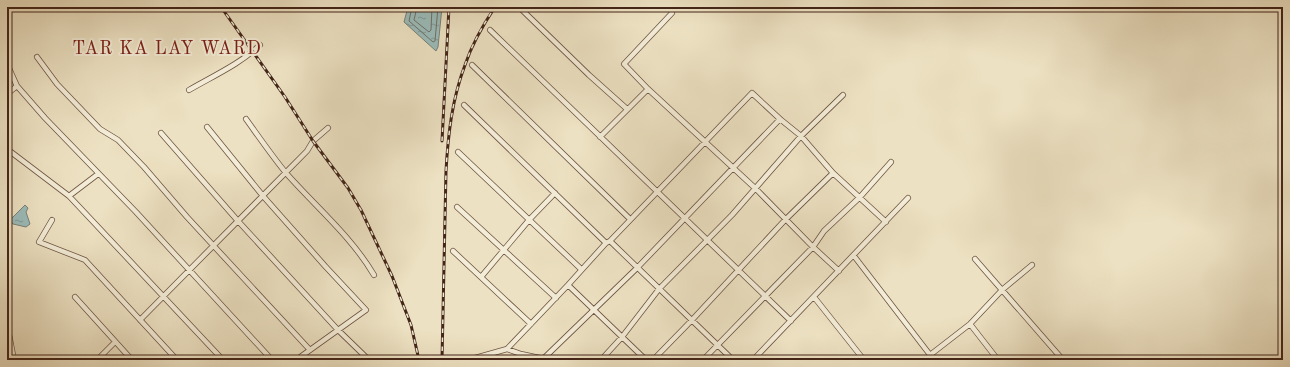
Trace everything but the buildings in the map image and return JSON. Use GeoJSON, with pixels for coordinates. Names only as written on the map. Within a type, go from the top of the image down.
{"type":"FeatureCollection","features":[{"type":"Feature","properties":{"kind":"street"},"geometry":{"type":"LineString","coordinates":[[519,7],[589,75],[627,109]]}},
{"type":"Feature","properties":{"kind":"street"},"geometry":{"type":"LineString","coordinates":[[672,13],[624,64],[648,89],[756,189],[785,220],[839,271]]}},
{"type":"Feature","properties":{"kind":"street"},"geometry":{"type":"LineString","coordinates":[[490,30],[791,321]]}},
{"type":"Feature","properties":{"kind":"street"},"geometry":{"type":"LineString","coordinates":[[189,90],[251,54],[260,45]]}},
{"type":"Feature","properties":{"kind":"street"},"geometry":{"type":"LineString","coordinates":[[37,57],[57,84],[100,129],[118,140],[144,167],[186,217],[214,245],[310,350]]}},
{"type":"Feature","properties":{"kind":"street"},"geometry":{"type":"LineString","coordinates":[[7,64],[17,86],[45,118],[272,360]]}},
{"type":"Feature","properties":{"kind":"street"},"geometry":{"type":"LineString","coordinates":[[472,65],[630,219]]}},
{"type":"Feature","properties":{"kind":"street"},"geometry":{"type":"LineString","coordinates":[[7,94],[17,86]]}},
{"type":"Feature","properties":{"kind":"street"},"geometry":{"type":"LineString","coordinates":[[600,137],[648,89]]}},
{"type":"Feature","properties":{"kind":"street"},"geometry":{"type":"LineString","coordinates":[[468,360],[507,349],[556,298],[581,269],[752,93],[801,136],[833,173],[886,222]]}},
{"type":"Feature","properties":{"kind":"street"},"geometry":{"type":"LineString","coordinates":[[600,360],[622,337],[660,289],[732,216],[801,136],[843,95]]}},
{"type":"Feature","properties":{"kind":"street"},"geometry":{"type":"LineString","coordinates":[[464,105],[555,193],[660,289],[733,360]]}},
{"type":"Feature","properties":{"kind":"street"},"geometry":{"type":"LineString","coordinates":[[246,119],[286,172],[339,228],[365,260],[374,275]]}},
{"type":"Feature","properties":{"kind":"street"},"geometry":{"type":"LineString","coordinates":[[543,359],[637,268],[780,119]]}},
{"type":"Feature","properties":{"kind":"street"},"geometry":{"type":"LineString","coordinates":[[207,127],[263,196],[366,310],[296,360]]}},
{"type":"Feature","properties":{"kind":"street"},"geometry":{"type":"LineString","coordinates":[[140,320],[307,151],[313,141],[328,128]]}},
{"type":"Feature","properties":{"kind":"street"},"geometry":{"type":"LineString","coordinates":[[161,133],[238,221],[338,330],[369,360]]}},
{"type":"Feature","properties":{"kind":"street"},"geometry":{"type":"LineString","coordinates":[[7,149],[69,196],[223,360]]}},
{"type":"Feature","properties":{"kind":"street"},"geometry":{"type":"LineString","coordinates":[[458,152],[581,269]]}},
{"type":"Feature","properties":{"kind":"street"},"geometry":{"type":"LineString","coordinates":[[702,360],[813,247],[824,231],[860,197],[891,162]]}},
{"type":"Feature","properties":{"kind":"street"},"geometry":{"type":"LineString","coordinates":[[653,360],[785,220],[833,173]]}},
{"type":"Feature","properties":{"kind":"street"},"geometry":{"type":"LineString","coordinates":[[69,196],[98,174]]}},
{"type":"Feature","properties":{"kind":"street"},"geometry":{"type":"LineString","coordinates":[[481,277],[529,220],[555,193]]}},
{"type":"Feature","properties":{"kind":"street"},"geometry":{"type":"LineString","coordinates":[[753,360],[908,198]]}},
{"type":"Feature","properties":{"kind":"street"},"geometry":{"type":"LineString","coordinates":[[457,207],[556,298]]}},
{"type":"Feature","properties":{"kind":"street"},"geometry":{"type":"LineString","coordinates":[[52,220],[39,242],[85,260],[177,360]]}},
{"type":"Feature","properties":{"kind":"street"},"geometry":{"type":"LineString","coordinates":[[453,251],[531,324]]}},
{"type":"Feature","properties":{"kind":"street"},"geometry":{"type":"LineString","coordinates":[[854,256],[932,358],[970,324],[1002,290],[1032,265]]}},
{"type":"Feature","properties":{"kind":"street"},"geometry":{"type":"LineString","coordinates":[[975,259],[1063,360]]}},
{"type":"Feature","properties":{"kind":"street"},"geometry":{"type":"LineString","coordinates":[[568,285],[646,360]]}},
{"type":"Feature","properties":{"kind":"street"},"geometry":{"type":"LineString","coordinates":[[75,297],[132,360]]}},
{"type":"Feature","properties":{"kind":"street"},"geometry":{"type":"LineString","coordinates":[[814,297],[864,360]]}},
{"type":"Feature","properties":{"kind":"street"},"geometry":{"type":"LineString","coordinates":[[7,324],[14,360]]}},
{"type":"Feature","properties":{"kind":"street"},"geometry":{"type":"LineString","coordinates":[[970,324],[998,360]]}},
{"type":"Feature","properties":{"kind":"street"},"geometry":{"type":"LineString","coordinates":[[97,360],[116,342]]}},
{"type":"Feature","properties":{"kind":"street"},"geometry":{"type":"LineString","coordinates":[[507,349],[521,354],[549,360]]}},
{"type":"Feature","properties":{"kind":"street"},"geometry":{"type":"LineString","coordinates":[[520,360],[521,354]]}},
{"type":"Feature","properties":{"kind":"water"},"geometry":{"type":"Polygon","coordinates":[[[408,7],[442,7],[438,47],[436,51],[404,22],[408,7]]]}},
{"type":"Feature","properties":{"kind":"water"},"geometry":{"type":"Polygon","coordinates":[[[25,205],[28,208],[26,212],[30,224],[26,227],[13,224],[10,220],[25,205]]]}},
{"type":"Feature","properties":{"kind":"railway"},"geometry":{"type":"LineString","coordinates":[[221,7],[285,97],[313,141],[348,188],[361,210],[392,276],[411,325],[419,360]]}},
{"type":"Feature","properties":{"kind":"railway"},"geometry":{"type":"LineString","coordinates":[[442,141],[449,7]]}},
{"type":"Feature","properties":{"kind":"railway"},"geometry":{"type":"LineString","coordinates":[[442,360],[446,171],[451,117],[457,91],[468,57],[478,35],[495,7]]}},
{"type":"Feature","properties":{"kind":"district","name":"TAR KA LAY WARD"},"geometry":{"type":"Point","coordinates":[167,49]}}]}
